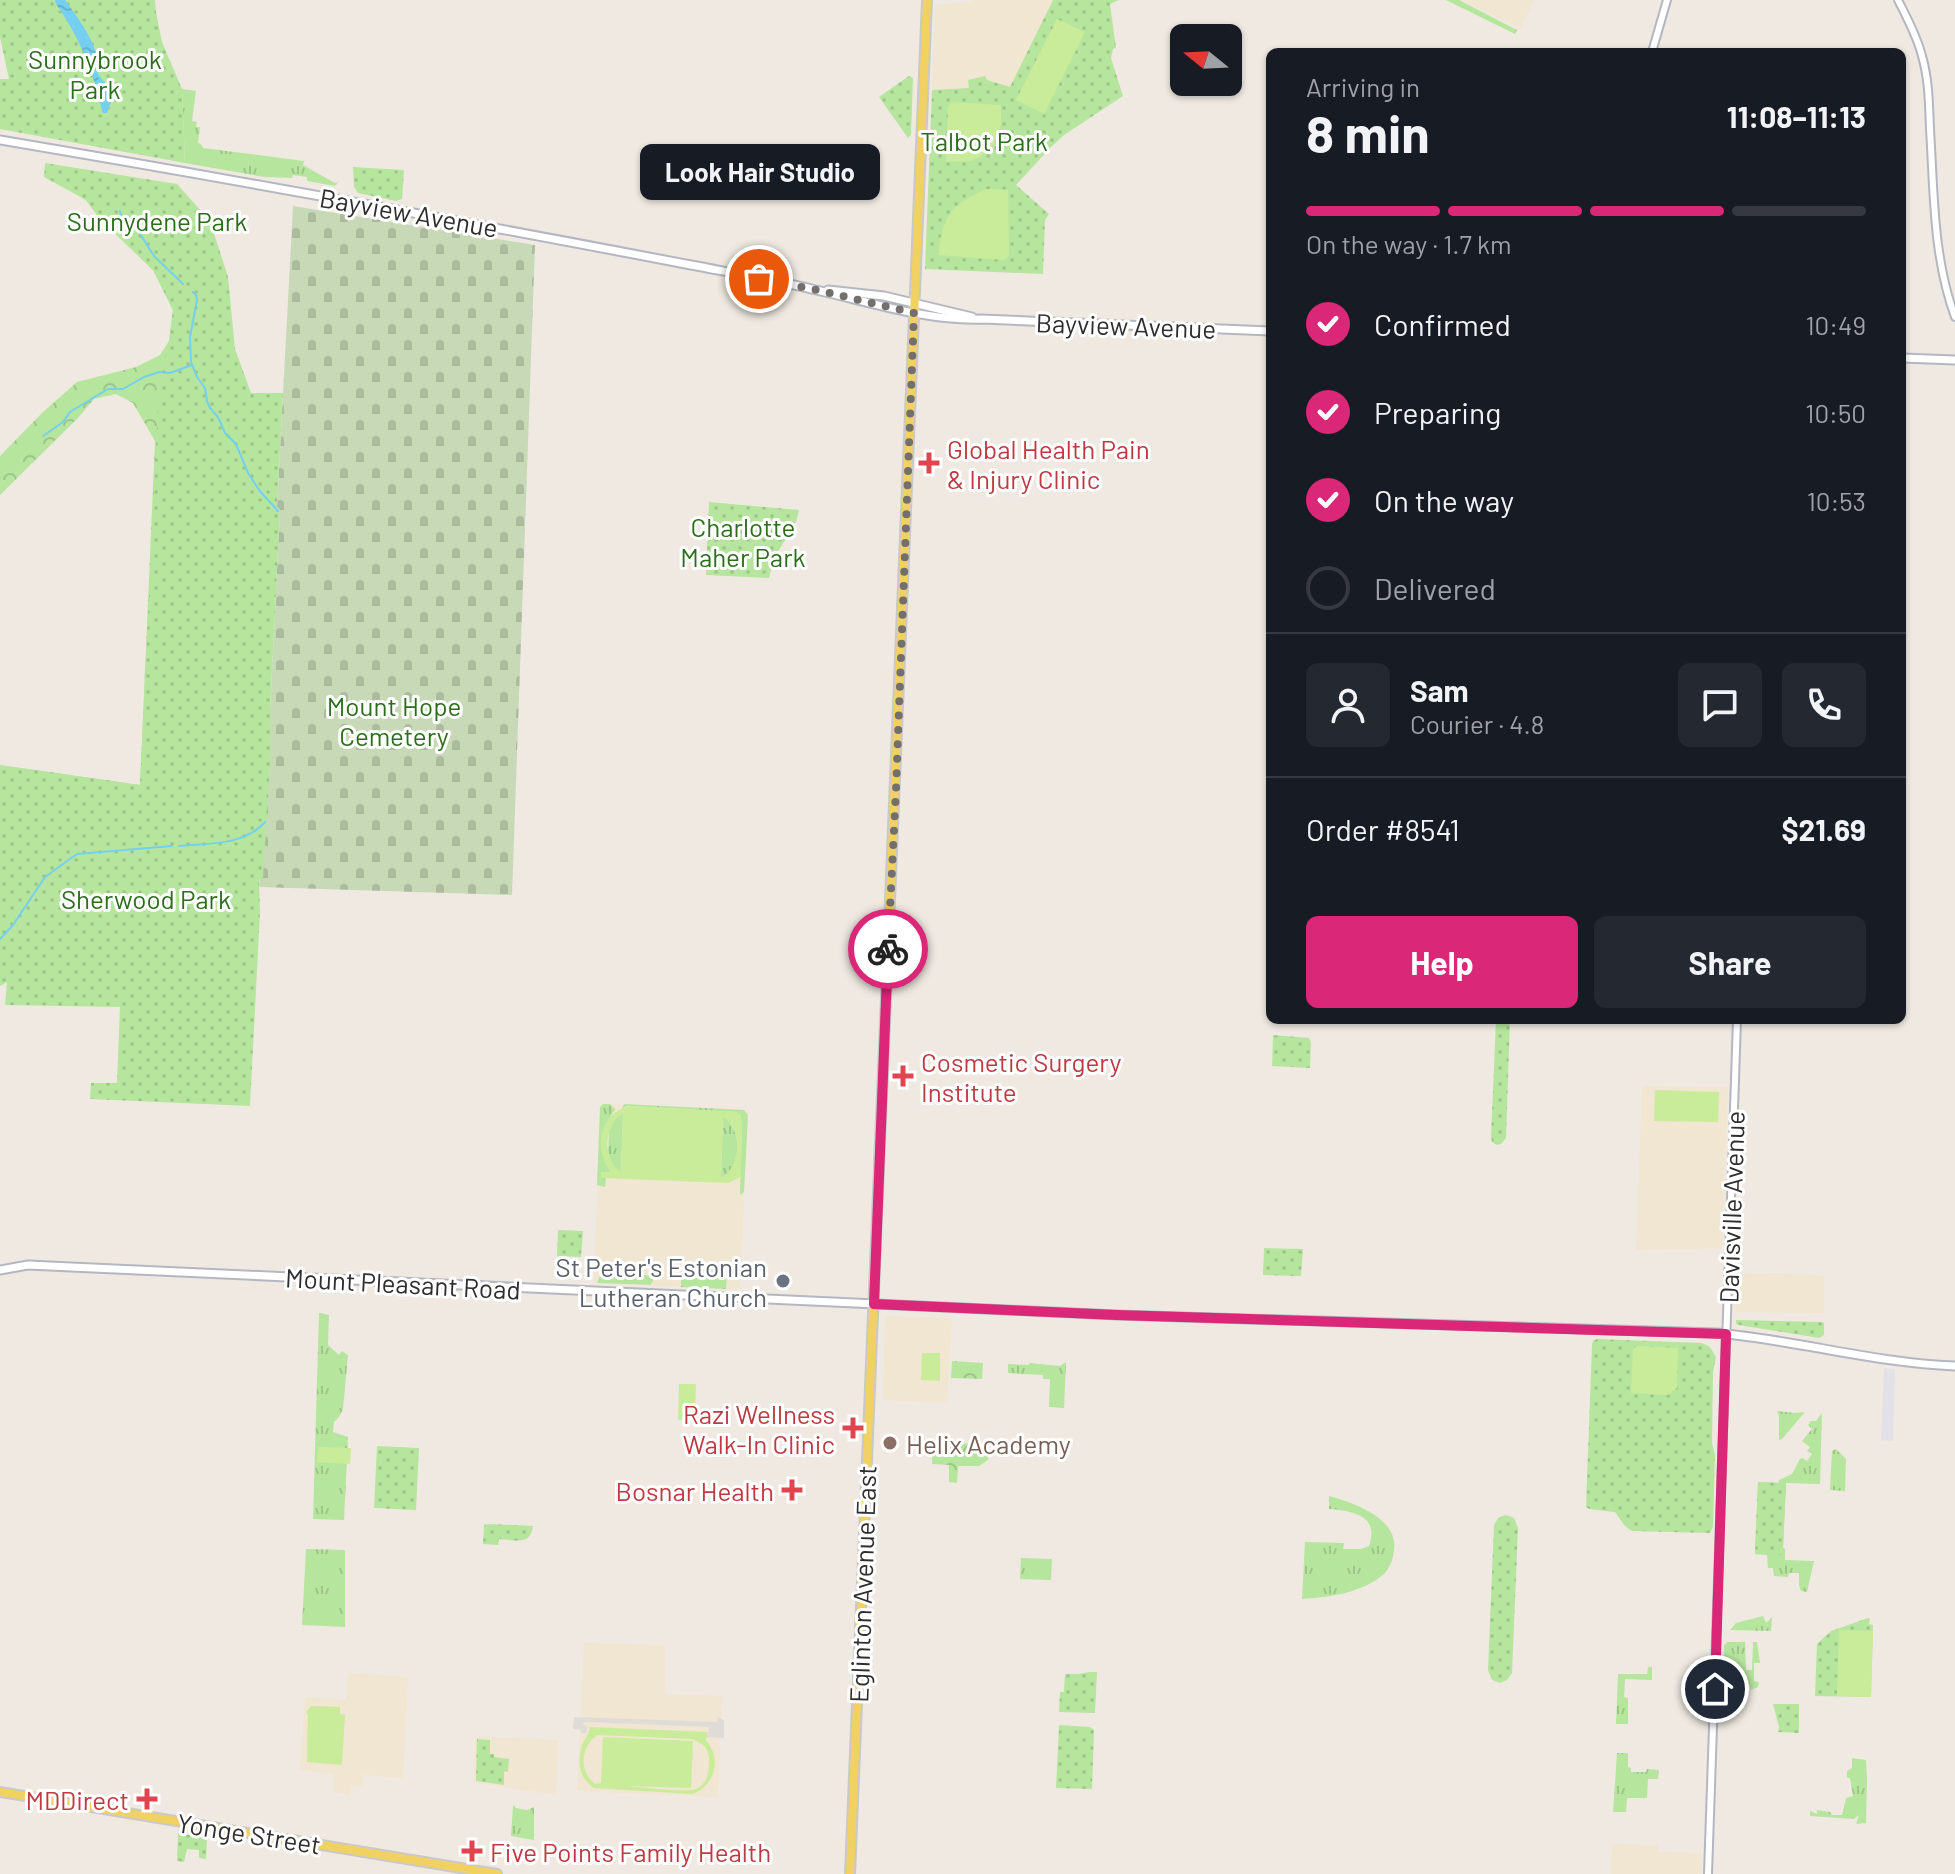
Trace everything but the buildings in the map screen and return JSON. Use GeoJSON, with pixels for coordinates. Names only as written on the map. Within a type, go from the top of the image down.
{"type":"FeatureCollection","features":[{"type":"Feature","properties":{"kind":"main road","name":"Eglinton Avenue East"},"geometry":{"type":"LineString","coordinates":[[850,1874],[927,0]]}},
{"type":"Feature","properties":{"kind":"main road","name":"Bayview Avenue"},"geometry":{"type":"LineString","coordinates":[[0,140],[346,200],[817,290],[884,296],[914,308],[982,319],[1266,331]]}},
{"type":"Feature","properties":{"kind":"main road"},"geometry":{"type":"LineString","coordinates":[[1906,358],[1955,360]]}},
{"type":"Feature","properties":{"kind":"main road","name":"Mount Pleasant Road"},"geometry":{"type":"LineString","coordinates":[[0,1270],[28,1265],[1117,1315],[1726,1334],[1916,1363],[1955,1366]]}},
{"type":"Feature","properties":{"kind":"main road","name":"Yonge Street"},"geometry":{"type":"LineString","coordinates":[[0,1792],[497,1874]]}},
{"type":"Feature","properties":{"kind":"street"},"geometry":{"type":"LineString","coordinates":[[1653,48],[1667,0]]}},
{"type":"Feature","properties":{"kind":"street"},"geometry":{"type":"LineString","coordinates":[[1898,0],[1923,59],[1928,88],[1937,239],[1941,268],[1955,317]]}},
{"type":"Feature","properties":{"kind":"street","name":"Davisville Avenue"},"geometry":{"type":"LineString","coordinates":[[1708,1874],[1737,1024]]}},
{"type":"Feature","properties":{"kind":"shaded area"},"geometry":{"type":"Polygon","coordinates":[[[972,0],[1053,0],[1010,87],[987,80],[970,88],[932,90],[935,5],[972,0]]]}},
{"type":"Feature","properties":{"kind":"shaded area"},"geometry":{"type":"Polygon","coordinates":[[[1462,0],[1534,0],[1520,29],[1462,0]]]}},
{"type":"Feature","properties":{"kind":"shaded area"},"geometry":{"type":"Polygon","coordinates":[[[1642,1086],[1728,1087],[1722,1248],[1636,1250],[1642,1086]]]}},
{"type":"Feature","properties":{"kind":"shaded area"},"geometry":{"type":"Polygon","coordinates":[[[606,1104],[742,1109],[746,1112],[740,1287],[726,1289],[594,1281],[600,1110],[606,1104]]]}},
{"type":"Feature","properties":{"kind":"shaded area"},"geometry":{"type":"Polygon","coordinates":[[[1736,1274],[1824,1276],[1824,1313],[1735,1312],[1736,1274]]]}},
{"type":"Feature","properties":{"kind":"shaded area"},"geometry":{"type":"Polygon","coordinates":[[[885,1316],[952,1318],[947,1403],[883,1400],[885,1316]]]}},
{"type":"Feature","properties":{"kind":"shaded area"},"geometry":{"type":"Polygon","coordinates":[[[1884,1368],[1895,1370],[1893,1441],[1881,1440],[1884,1368]]]}},
{"type":"Feature","properties":{"kind":"shaded area"},"geometry":{"type":"Polygon","coordinates":[[[584,1643],[665,1645],[665,1694],[722,1696],[718,1797],[577,1791],[584,1643]]]}},
{"type":"Feature","properties":{"kind":"shaded area"},"geometry":{"type":"Polygon","coordinates":[[[348,1673],[408,1677],[403,1778],[363,1775],[362,1787],[351,1786],[350,1795],[334,1792],[334,1774],[300,1770],[305,1697],[346,1700],[348,1673]]]}},
{"type":"Feature","properties":{"kind":"shaded area"},"geometry":{"type":"Polygon","coordinates":[[[574,1717],[717,1722],[718,1717],[724,1720],[724,1738],[707,1737],[709,1727],[584,1722],[586,1733],[581,1733],[581,1730],[573,1729],[574,1717]]]}},
{"type":"Feature","properties":{"kind":"shaded area"},"geometry":{"type":"Polygon","coordinates":[[[475,1736],[558,1740],[556,1795],[474,1782],[475,1736]]]}},
{"type":"Feature","properties":{"kind":"shaded area"},"geometry":{"type":"Polygon","coordinates":[[[1612,1844],[1658,1845],[1658,1852],[1702,1853],[1701,1874],[1611,1874],[1612,1844]]]}},
{"type":"Feature","properties":{"kind":"green space","name":"Sunnybrook Park"},"geometry":{"type":"Polygon","coordinates":[[[0,0],[155,0],[162,42],[182,89],[185,163],[0,129],[0,79],[9,79],[0,37],[0,0]]]}},
{"type":"Feature","properties":{"kind":"green space","name":"Talbot Park"},"geometry":{"type":"Polygon","coordinates":[[[1053,0],[1119,0],[1110,4],[1116,48],[1111,58],[1123,96],[1064,135],[1016,185],[1049,214],[1045,220],[1043,274],[925,269],[932,90],[969,88],[968,80],[985,76],[987,80],[1010,87],[1053,0]]]}},
{"type":"Feature","properties":{"kind":"green space"},"geometry":{"type":"Polygon","coordinates":[[[1446,0],[1459,0],[1517,30],[1515,34],[1446,0]]]}},
{"type":"Feature","properties":{"kind":"green space"},"geometry":{"type":"Polygon","coordinates":[[[1057,19],[1085,32],[1044,114],[1016,100],[1057,19]]]}},
{"type":"Feature","properties":{"kind":"green space"},"geometry":{"type":"Polygon","coordinates":[[[909,76],[913,78],[911,135],[908,138],[879,97],[909,76]]]}},
{"type":"Feature","properties":{"kind":"green space"},"geometry":{"type":"Polygon","coordinates":[[[182,89],[196,91],[192,121],[200,127],[198,143],[203,148],[304,161],[303,165],[333,182],[339,181],[335,186],[307,181],[307,177],[264,177],[185,163],[182,89]]]}},
{"type":"Feature","properties":{"kind":"green space"},"geometry":{"type":"Polygon","coordinates":[[[952,102],[1001,105],[1001,125],[993,145],[980,157],[970,161],[946,162],[948,106],[952,102]]]}},
{"type":"Feature","properties":{"kind":"green space","name":"Sherwood Park"},"geometry":{"type":"Polygon","coordinates":[[[45,163],[177,184],[210,221],[228,277],[235,349],[251,393],[283,393],[270,767],[263,877],[259,880],[250,1106],[90,1099],[91,1083],[117,1083],[120,1007],[5,1005],[7,982],[0,986],[0,765],[140,785],[159,383],[173,310],[153,270],[100,219],[86,200],[44,177],[45,163]]]}},
{"type":"Feature","properties":{"kind":"green space"},"geometry":{"type":"Polygon","coordinates":[[[353,167],[404,170],[402,199],[396,201],[358,193],[354,187],[353,167]]]}},
{"type":"Feature","properties":{"kind":"green space"},"geometry":{"type":"Polygon","coordinates":[[[71,175],[134,240],[178,298],[158,790],[0,765],[140,785],[155,441],[133,403],[116,394],[94,399],[0,495],[0,456],[42,413],[77,382],[136,367],[160,355],[169,341],[173,310],[153,270],[100,219],[86,200],[63,187],[71,175]]]}},
{"type":"Feature","properties":{"kind":"green space"},"geometry":{"type":"Polygon","coordinates":[[[987,189],[1008,190],[1009,255],[1004,260],[938,255],[950,213],[964,200],[987,189]]]}},
{"type":"Feature","properties":{"kind":"green space","name":"Mount Hope Cemetery"},"geometry":{"type":"Polygon","coordinates":[[[293,206],[535,245],[512,895],[259,887],[270,767],[280,510],[277,507],[293,206]]]}},
{"type":"Feature","properties":{"kind":"green space","name":"Charlotte Maher Park"},"geometry":{"type":"Polygon","coordinates":[[[709,502],[799,510],[795,525],[774,560],[769,578],[706,575],[709,502]]]}},
{"type":"Feature","properties":{"kind":"green space"},"geometry":{"type":"Polygon","coordinates":[[[94,890],[116,895],[114,901],[109,900],[105,913],[92,912],[90,899],[94,890]]]}},
{"type":"Feature","properties":{"kind":"green space"},"geometry":{"type":"Polygon","coordinates":[[[1496,1024],[1510,1024],[1506,1138],[1497,1145],[1491,1137],[1496,1024]]]}},
{"type":"Feature","properties":{"kind":"green space"},"geometry":{"type":"Polygon","coordinates":[[[1273,1035],[1309,1038],[1310,1068],[1272,1066],[1273,1035]]]}},
{"type":"Feature","properties":{"kind":"green space"},"geometry":{"type":"Polygon","coordinates":[[[1655,1090],[1719,1092],[1718,1122],[1654,1121],[1655,1090]]]}},
{"type":"Feature","properties":{"kind":"green space"},"geometry":{"type":"Polygon","coordinates":[[[610,1104],[615,1109],[602,1140],[603,1155],[611,1173],[601,1178],[606,1178],[605,1187],[597,1185],[600,1107],[610,1104]]]}},
{"type":"Feature","properties":{"kind":"green space"},"geometry":{"type":"Polygon","coordinates":[[[624,1104],[744,1110],[748,1115],[744,1192],[740,1195],[742,1125],[736,1112],[622,1108],[624,1104]]]}},
{"type":"Feature","properties":{"kind":"green space"},"geometry":{"type":"Polygon","coordinates":[[[633,1106],[736,1112],[742,1125],[741,1177],[728,1183],[601,1178],[601,1172],[611,1172],[602,1152],[602,1132],[613,1114],[633,1106]],[[623,1113],[612,1126],[607,1142],[610,1159],[621,1172],[623,1113]],[[723,1117],[721,1178],[733,1165],[737,1147],[734,1129],[723,1117]]]}},
{"type":"Feature","properties":{"kind":"green space"},"geometry":{"type":"Polygon","coordinates":[[[623,1113],[621,1173],[608,1155],[609,1130],[615,1118],[623,1113]]]}},
{"type":"Feature","properties":{"kind":"green space"},"geometry":{"type":"Polygon","coordinates":[[[723,1116],[734,1130],[737,1148],[733,1166],[721,1178],[723,1116]]]}},
{"type":"Feature","properties":{"kind":"green space"},"geometry":{"type":"Polygon","coordinates":[[[558,1230],[583,1231],[581,1257],[557,1256],[558,1230]]]}},
{"type":"Feature","properties":{"kind":"green space"},"geometry":{"type":"Polygon","coordinates":[[[1264,1248],[1303,1249],[1301,1276],[1263,1275],[1264,1248]]]}},
{"type":"Feature","properties":{"kind":"green space"},"geometry":{"type":"Polygon","coordinates":[[[604,1266],[612,1273],[624,1271],[654,1278],[651,1285],[597,1283],[604,1266]]]}},
{"type":"Feature","properties":{"kind":"green space"},"geometry":{"type":"Polygon","coordinates":[[[683,1269],[727,1271],[726,1289],[681,1287],[683,1269]]]}},
{"type":"Feature","properties":{"kind":"green space"},"geometry":{"type":"Polygon","coordinates":[[[319,1313],[329,1315],[328,1345],[339,1355],[342,1351],[348,1355],[343,1409],[334,1422],[333,1432],[348,1437],[344,1520],[313,1519],[319,1313]]]}},
{"type":"Feature","properties":{"kind":"green space"},"geometry":{"type":"Polygon","coordinates":[[[1736,1320],[1821,1322],[1824,1323],[1824,1335],[1819,1338],[1739,1325],[1736,1320]]]}},
{"type":"Feature","properties":{"kind":"green space"},"geometry":{"type":"Polygon","coordinates":[[[1597,1339],[1702,1343],[1710,1347],[1716,1357],[1713,1372],[1713,1527],[1710,1533],[1632,1531],[1615,1512],[1586,1507],[1592,1345],[1597,1339]]]}},
{"type":"Feature","properties":{"kind":"green space"},"geometry":{"type":"Polygon","coordinates":[[[1637,1346],[1678,1348],[1677,1388],[1668,1395],[1631,1393],[1633,1349],[1637,1346]]]}},
{"type":"Feature","properties":{"kind":"green space"},"geometry":{"type":"Polygon","coordinates":[[[922,1353],[940,1353],[940,1381],[921,1380],[922,1353]]]}},
{"type":"Feature","properties":{"kind":"green space"},"geometry":{"type":"Polygon","coordinates":[[[952,1361],[983,1363],[982,1379],[951,1378],[952,1361]]]}},
{"type":"Feature","properties":{"kind":"green space"},"geometry":{"type":"Polygon","coordinates":[[[1066,1362],[1064,1408],[1049,1407],[1050,1379],[1043,1379],[1043,1375],[1008,1373],[1008,1364],[1060,1366],[1066,1362]]]}},
{"type":"Feature","properties":{"kind":"green space"},"geometry":{"type":"Polygon","coordinates":[[[679,1384],[696,1384],[695,1420],[678,1420],[679,1384]]]}},
{"type":"Feature","properties":{"kind":"green space"},"geometry":{"type":"Polygon","coordinates":[[[1777,1411],[1805,1412],[1779,1440],[1779,1416],[1777,1411]]]}},
{"type":"Feature","properties":{"kind":"green space"},"geometry":{"type":"Polygon","coordinates":[[[1822,1413],[1820,1484],[1786,1483],[1785,1560],[1814,1561],[1807,1592],[1801,1591],[1799,1573],[1789,1573],[1788,1577],[1774,1576],[1773,1568],[1768,1568],[1767,1555],[1755,1554],[1758,1482],[1778,1483],[1792,1474],[1800,1459],[1807,1461],[1812,1454],[1807,1451],[1810,1447],[1802,1441],[1812,1429],[1808,1425],[1822,1413]]]}},
{"type":"Feature","properties":{"kind":"green space"},"geometry":{"type":"Polygon","coordinates":[[[933,1443],[989,1444],[988,1460],[979,1466],[958,1466],[957,1483],[949,1482],[949,1465],[932,1464],[933,1443]]]}},
{"type":"Feature","properties":{"kind":"green space"},"geometry":{"type":"Polygon","coordinates":[[[377,1446],[419,1448],[416,1510],[374,1508],[377,1446]]]}},
{"type":"Feature","properties":{"kind":"green space"},"geometry":{"type":"Polygon","coordinates":[[[318,1447],[351,1448],[350,1464],[317,1462],[318,1447]]]}},
{"type":"Feature","properties":{"kind":"green space"},"geometry":{"type":"Polygon","coordinates":[[[1836,1449],[1846,1459],[1845,1491],[1830,1490],[1832,1451],[1836,1449]]]}},
{"type":"Feature","properties":{"kind":"green space"},"geometry":{"type":"Polygon","coordinates":[[[1758,1482],[1786,1483],[1785,1555],[1755,1554],[1758,1482]]]}},
{"type":"Feature","properties":{"kind":"green space"},"geometry":{"type":"Polygon","coordinates":[[[1329,1496],[1362,1508],[1382,1521],[1394,1539],[1393,1557],[1384,1574],[1366,1586],[1334,1595],[1302,1599],[1305,1542],[1344,1543],[1343,1549],[1369,1546],[1371,1527],[1367,1521],[1355,1513],[1329,1509],[1329,1496]]]}},
{"type":"Feature","properties":{"kind":"green space"},"geometry":{"type":"Polygon","coordinates":[[[1506,1515],[1514,1518],[1518,1528],[1512,1673],[1500,1683],[1492,1680],[1488,1670],[1494,1525],[1498,1518],[1506,1515]]]}},
{"type":"Feature","properties":{"kind":"green space"},"geometry":{"type":"Polygon","coordinates":[[[484,1525],[533,1526],[526,1539],[499,1539],[498,1545],[483,1544],[484,1525]]]}},
{"type":"Feature","properties":{"kind":"green space"},"geometry":{"type":"Polygon","coordinates":[[[306,1549],[345,1550],[345,1627],[302,1625],[306,1549]]]}},
{"type":"Feature","properties":{"kind":"green space"},"geometry":{"type":"Polygon","coordinates":[[[1021,1558],[1052,1559],[1051,1580],[1020,1579],[1021,1558]]]}},
{"type":"Feature","properties":{"kind":"green space"},"geometry":{"type":"Polygon","coordinates":[[[1763,1616],[1766,1623],[1772,1617],[1771,1631],[1730,1630],[1736,1623],[1763,1616]]]}},
{"type":"Feature","properties":{"kind":"green space"},"geometry":{"type":"Polygon","coordinates":[[[1868,1618],[1869,1624],[1873,1625],[1871,1697],[1815,1696],[1817,1644],[1831,1631],[1868,1618]]]}},
{"type":"Feature","properties":{"kind":"green space"},"geometry":{"type":"Polygon","coordinates":[[[1839,1630],[1873,1631],[1871,1697],[1837,1696],[1839,1630]]]}},
{"type":"Feature","properties":{"kind":"green space"},"geometry":{"type":"Polygon","coordinates":[[[1727,1642],[1745,1642],[1746,1670],[1752,1670],[1753,1642],[1757,1642],[1760,1663],[1754,1663],[1754,1681],[1759,1682],[1758,1687],[1751,1690],[1749,1684],[1732,1689],[1733,1694],[1723,1695],[1724,1645],[1727,1642]]]}},
{"type":"Feature","properties":{"kind":"green space"},"geometry":{"type":"Polygon","coordinates":[[[1648,1667],[1652,1667],[1652,1680],[1625,1679],[1628,1724],[1616,1724],[1618,1674],[1647,1674],[1648,1667]]]}},
{"type":"Feature","properties":{"kind":"green space"},"geometry":{"type":"Polygon","coordinates":[[[1097,1672],[1095,1713],[1059,1712],[1065,1674],[1097,1672]]]}},
{"type":"Feature","properties":{"kind":"green space"},"geometry":{"type":"Polygon","coordinates":[[[1773,1704],[1799,1704],[1799,1733],[1778,1732],[1773,1704]]]}},
{"type":"Feature","properties":{"kind":"green space"},"geometry":{"type":"Polygon","coordinates":[[[311,1706],[340,1707],[340,1714],[345,1715],[342,1765],[307,1762],[306,1712],[311,1706]]]}},
{"type":"Feature","properties":{"kind":"green space"},"geometry":{"type":"Polygon","coordinates":[[[1059,1725],[1090,1727],[1094,1730],[1092,1789],[1056,1788],[1059,1725]]]}},
{"type":"Feature","properties":{"kind":"green space"},"geometry":{"type":"Polygon","coordinates":[[[590,1727],[707,1732],[705,1739],[714,1754],[714,1770],[707,1785],[692,1794],[594,1788],[582,1775],[580,1764],[582,1745],[590,1727]],[[597,1735],[585,1752],[584,1766],[595,1784],[601,1783],[603,1737],[693,1741],[691,1788],[626,1786],[696,1789],[707,1778],[709,1757],[705,1747],[692,1739],[597,1735]]]}},
{"type":"Feature","properties":{"kind":"green space"},"geometry":{"type":"Polygon","coordinates":[[[477,1739],[490,1740],[490,1754],[494,1757],[509,1759],[508,1771],[504,1772],[504,1785],[476,1781],[477,1739]]]}},
{"type":"Feature","properties":{"kind":"green space"},"geometry":{"type":"Polygon","coordinates":[[[1617,1753],[1628,1753],[1631,1772],[1659,1770],[1658,1779],[1648,1779],[1647,1798],[1627,1798],[1626,1812],[1613,1812],[1617,1753]]]}},
{"type":"Feature","properties":{"kind":"green space"},"geometry":{"type":"Polygon","coordinates":[[[1852,1758],[1866,1760],[1866,1823],[1856,1824],[1859,1815],[1854,1819],[1810,1816],[1810,1811],[1817,1814],[1817,1810],[1842,1815],[1846,1798],[1853,1796],[1850,1778],[1847,1778],[1847,1771],[1852,1768],[1852,1758]]]}},
{"type":"Feature","properties":{"kind":"green space"},"geometry":{"type":"Polygon","coordinates":[[[513,1805],[527,1810],[534,1807],[534,1840],[511,1836],[513,1805]]]}},
{"type":"Feature","properties":{"kind":"green space"},"geometry":{"type":"Polygon","coordinates":[[[178,1833],[207,1838],[206,1859],[199,1858],[199,1850],[187,1849],[184,1862],[177,1861],[178,1833]]]}},
{"type":"Feature","properties":{"kind":"water"},"geometry":{"type":"Polygon","coordinates":[[[55,0],[65,0],[92,42],[98,73],[110,86],[111,101],[107,113],[102,111],[79,42],[55,0]]]}},
{"type":"Feature","properties":{"kind":"waterway"},"geometry":{"type":"LineString","coordinates":[[120,211],[123,223],[137,229],[154,256],[183,284]]}},
{"type":"Feature","properties":{"kind":"waterway"},"geometry":{"type":"LineString","coordinates":[[193,292],[197,300],[190,337],[191,362],[205,388],[210,408],[225,433],[236,444],[259,490],[278,511]]}},
{"type":"Feature","properties":{"kind":"waterway"},"geometry":{"type":"LineString","coordinates":[[43,436],[63,422],[70,412],[108,389],[123,389],[144,377],[159,372],[170,373],[192,365]]}},
{"type":"Feature","properties":{"kind":"waterway"},"geometry":{"type":"LineString","coordinates":[[179,846],[236,839],[265,822]]}},
{"type":"Feature","properties":{"kind":"waterway"},"geometry":{"type":"LineString","coordinates":[[0,939],[45,877],[77,854],[172,846]]}},
{"type":"Feature","properties":{"kind":"way so far"},"geometry":{"type":"LineString","coordinates":[[759,279],[914,313],[888,949]]}},
{"type":"Feature","properties":{"kind":"place","name":"Look Hair Studio"},"geometry":{"type":"Point","coordinates":[759,279]}},
{"type":"Feature","properties":{"kind":"place","name":"Global Health Pain & Injury Clinic"},"geometry":{"type":"Point","coordinates":[929,463]}},
{"type":"Feature","properties":{"kind":"place","name":"Cosmetic Surgery Institute"},"geometry":{"type":"Point","coordinates":[903,1076]}},
{"type":"Feature","properties":{"kind":"place","name":"St Peter's Estonian Lutheran Church"},"geometry":{"type":"Point","coordinates":[783,1281]}},
{"type":"Feature","properties":{"kind":"place","name":"Razi Wellness Walk-In Clinic"},"geometry":{"type":"Point","coordinates":[853,1428]}},
{"type":"Feature","properties":{"kind":"place","name":"Helix Academy"},"geometry":{"type":"Point","coordinates":[890,1443]}},
{"type":"Feature","properties":{"kind":"place","name":"Bosnar Health"},"geometry":{"type":"Point","coordinates":[792,1490]}},
{"type":"Feature","properties":{"kind":"place","name":"MDDirect"},"geometry":{"type":"Point","coordinates":[147,1799]}},
{"type":"Feature","properties":{"kind":"place","name":"Five Points Family Health"},"geometry":{"type":"Point","coordinates":[472,1851]}},
{"type":"Feature","properties":{"kind":"route"},"geometry":{"type":"LineString","coordinates":[[888,949],[874,1304],[1117,1315],[1726,1334],[1715,1689]]}},
{"type":"Feature","properties":{"kind":"park label","name":"Sunnydene Park"},"geometry":{"type":"Point","coordinates":[157,220]}}]}
